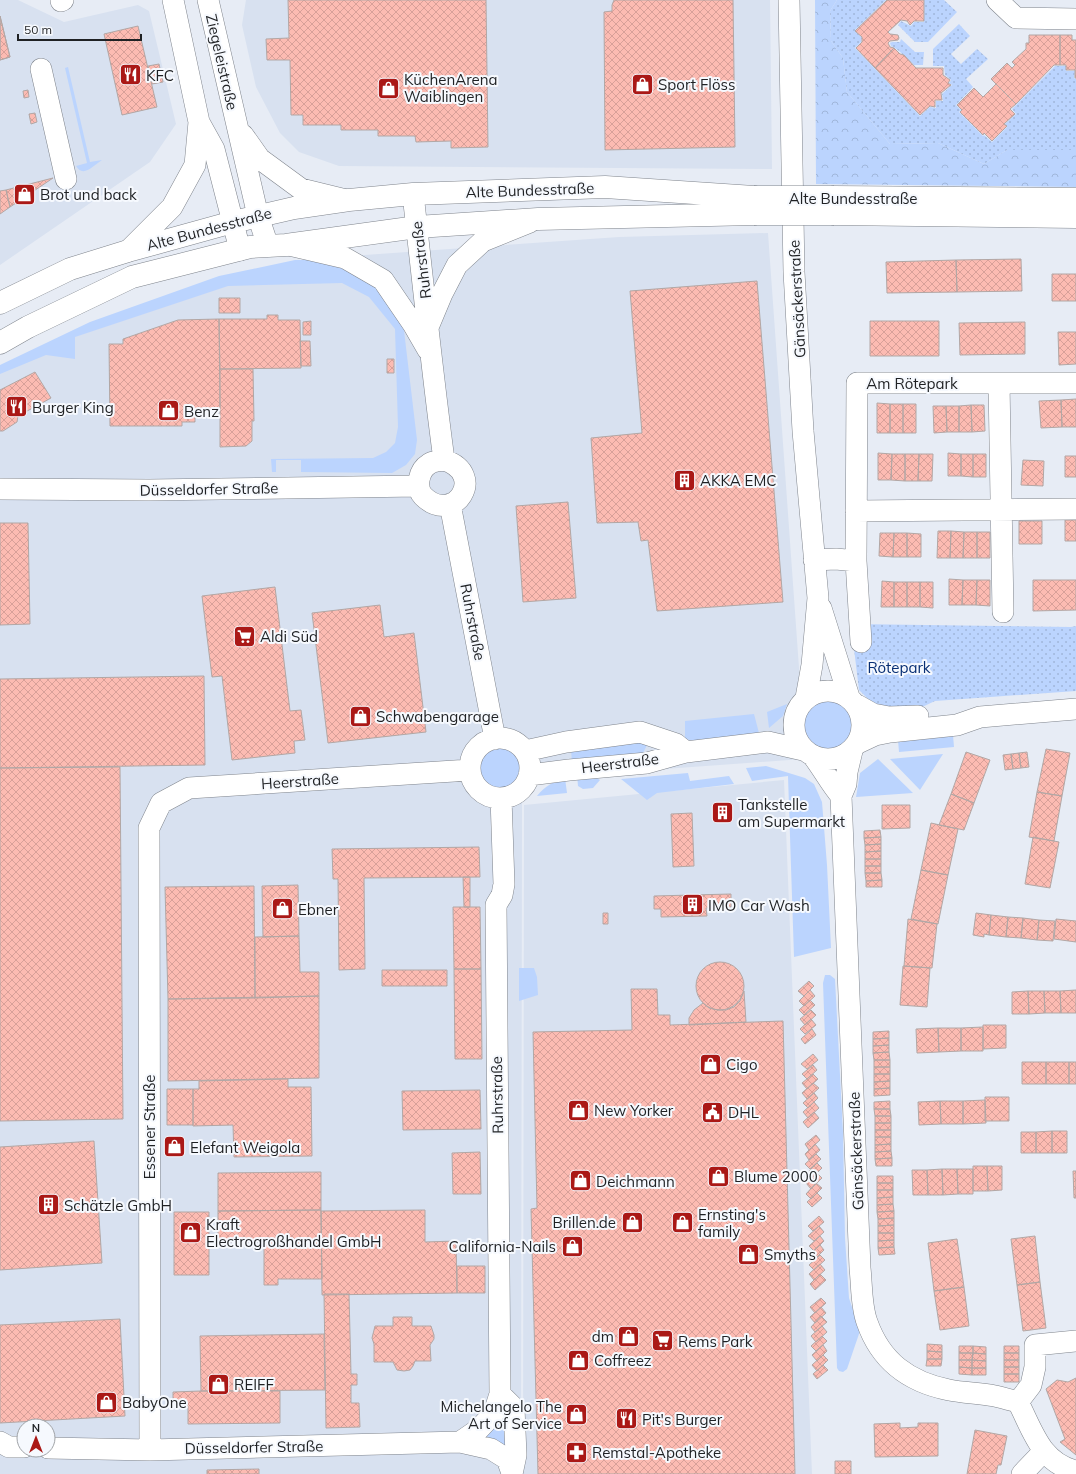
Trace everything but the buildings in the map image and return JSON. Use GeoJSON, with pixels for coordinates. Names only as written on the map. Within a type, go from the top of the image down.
{"type":"FeatureCollection","features":[{"type":"Feature","properties":{"kind":"main road","name":"Alte Bundesstraße"},"geometry":{"type":"LineString","coordinates":[[0,303],[70,269],[128,251],[258,216],[294,208],[349,200],[413,194],[605,187],[754,206]]}},
{"type":"Feature","properties":{"kind":"main road","name":"Alte Bundesstraße"},"geometry":{"type":"LineString","coordinates":[[834,206],[1076,200]]}},
{"type":"Feature","properties":{"kind":"main road","name":"Alte Bundesstraße"},"geometry":{"type":"LineString","coordinates":[[0,343],[28,327],[132,277],[250,247],[277,245],[416,227],[754,206]]}},
{"type":"Feature","properties":{"kind":"main road"},"geometry":{"type":"LineString","coordinates":[[754,206],[834,206]]}},
{"type":"Feature","properties":{"kind":"main road","name":"Alte Bundesstraße"},"geometry":{"type":"LineString","coordinates":[[834,206],[1076,217]]}},
{"type":"Feature","properties":{"kind":"street"},"geometry":{"type":"LineString","coordinates":[[128,251],[172,207],[195,165],[198,122],[173,0]]}},
{"type":"Feature","properties":{"kind":"street","name":"Ziegeleistraße"},"geometry":{"type":"LineString","coordinates":[[208,0],[258,216],[277,245]]}},
{"type":"Feature","properties":{"kind":"street","name":"Gänsäckerstraße"},"geometry":{"type":"LineString","coordinates":[[789,0],[794,272],[804,431],[818,598],[812,665],[806,698]]}},
{"type":"Feature","properties":{"kind":"street"},"geometry":{"type":"LineString","coordinates":[[997,0],[1016,18],[1076,19]]}},
{"type":"Feature","properties":{"kind":"street"},"geometry":{"type":"LineString","coordinates":[[41,69],[66,179]]}},
{"type":"Feature","properties":{"kind":"street"},"geometry":{"type":"LineString","coordinates":[[198,122],[214,149],[240,250]]}},
{"type":"Feature","properties":{"kind":"street","name":"Ziegeleistraße"},"geometry":{"type":"LineString","coordinates":[[236,124],[260,159],[301,189],[349,200]]}},
{"type":"Feature","properties":{"kind":"street","name":"Ruhrstraße"},"geometry":{"type":"LineString","coordinates":[[413,194],[430,354],[444,460]]}},
{"type":"Feature","properties":{"kind":"street","name":"Ruhrstraße"},"geometry":{"type":"LineString","coordinates":[[428,326],[457,265],[483,241],[538,219]]}},
{"type":"Feature","properties":{"kind":"street","name":"Ruhrstraße"},"geometry":{"type":"LineString","coordinates":[[277,245],[345,258],[383,280],[413,324],[430,354]]}},
{"type":"Feature","properties":{"kind":"street","name":"Am Rötepark"},"geometry":{"type":"LineString","coordinates":[[861,642],[856,561],[856,383],[1076,383]]}},
{"type":"Feature","properties":{"kind":"street"},"geometry":{"type":"LineString","coordinates":[[999,383],[1004,612]]}},
{"type":"Feature","properties":{"kind":"street"},"geometry":{"type":"LineString","coordinates":[[444,460],[454,463],[463,472],[465,483],[462,494],[457,500],[442,506],[433,504],[422,494],[418,486],[422,472],[430,463],[444,460]]}},
{"type":"Feature","properties":{"kind":"street","name":"Düsseldorfer Straße"},"geometry":{"type":"LineString","coordinates":[[0,489],[149,490],[418,486]]}},
{"type":"Feature","properties":{"kind":"street","name":"Ruhrstraße"},"geometry":{"type":"LineString","coordinates":[[450,504],[495,739]]}},
{"type":"Feature","properties":{"kind":"street"},"geometry":{"type":"LineString","coordinates":[[856,511],[1076,509]]}},
{"type":"Feature","properties":{"kind":"street"},"geometry":{"type":"LineString","coordinates":[[814,560],[836,559],[856,561]]}},
{"type":"Feature","properties":{"kind":"street","name":"Gänsäckerstraße"},"geometry":{"type":"LineString","coordinates":[[818,598],[853,701]]}},
{"type":"Feature","properties":{"kind":"street"},"geometry":{"type":"LineString","coordinates":[[768,742],[794,718],[799,707],[806,698],[817,692],[826,691],[839,692],[873,714],[889,717],[955,714],[980,717],[1076,709]]}},
{"type":"Feature","properties":{"kind":"street"},"geometry":{"type":"LineString","coordinates":[[853,701],[861,715],[863,726],[862,735],[855,747]]}},
{"type":"Feature","properties":{"kind":"street"},"geometry":{"type":"LineString","coordinates":[[808,753],[824,760],[835,759],[844,756],[855,747],[875,735],[956,725],[980,717]]}},
{"type":"Feature","properties":{"kind":"street"},"geometry":{"type":"LineString","coordinates":[[794,718],[795,736],[826,773],[832,786],[841,796]]}},
{"type":"Feature","properties":{"kind":"street","name":"Heerstraße"},"geometry":{"type":"LineString","coordinates":[[525,751],[566,742],[640,732],[676,744],[686,752]]}},
{"type":"Feature","properties":{"kind":"street"},"geometry":{"type":"LineString","coordinates":[[495,739],[504,739],[519,745],[525,751],[530,767],[529,775],[525,784],[519,791],[511,796],[501,798],[492,797],[480,790],[472,779],[470,770],[474,753],[480,746],[487,742],[495,739]]}},
{"type":"Feature","properties":{"kind":"street","name":"Heerstraße"},"geometry":{"type":"LineString","coordinates":[[529,775],[647,763],[686,752],[768,742],[808,753]]}},
{"type":"Feature","properties":{"kind":"street","name":"Gänsäckerstraße"},"geometry":{"type":"LineString","coordinates":[[855,747],[847,772],[846,784],[841,796],[860,1268],[866,1322],[885,1355],[897,1368],[909,1377],[950,1390],[994,1396],[1018,1402]]}},
{"type":"Feature","properties":{"kind":"street","name":"Heerstraße"},"geometry":{"type":"LineString","coordinates":[[148,828],[161,804],[190,788],[470,770]]}},
{"type":"Feature","properties":{"kind":"street","name":"Ruhrstraße"},"geometry":{"type":"LineString","coordinates":[[460,1442],[479,1429],[494,1413],[500,1394],[496,905],[502,895],[504,884],[501,798]]}},
{"type":"Feature","properties":{"kind":"street","name":"Essener Straße"},"geometry":{"type":"LineString","coordinates":[[148,828],[150,1450]]}},
{"type":"Feature","properties":{"kind":"street"},"geometry":{"type":"LineString","coordinates":[[1076,1341],[1035,1346],[1031,1385],[1018,1402],[1043,1452],[1054,1462],[1076,1471]]}},
{"type":"Feature","properties":{"kind":"street"},"geometry":{"type":"LineString","coordinates":[[500,1394],[514,1408],[516,1455],[512,1474]]}},
{"type":"Feature","properties":{"kind":"street"},"geometry":{"type":"LineString","coordinates":[[0,1442],[9,1447],[16,1447]]}},
{"type":"Feature","properties":{"kind":"street"},"geometry":{"type":"LineString","coordinates":[[460,1442],[491,1449],[507,1459],[512,1474]]}},
{"type":"Feature","properties":{"kind":"street","name":"Düsseldorfer Straße"},"geometry":{"type":"LineString","coordinates":[[56,1448],[150,1450],[460,1442]]}},
{"type":"Feature","properties":{"kind":"street"},"geometry":{"type":"LineString","coordinates":[[1022,1474],[1043,1452]]}},
{"type":"Feature","properties":{"kind":"shaded area"},"geometry":{"type":"Polygon","coordinates":[[[0,0],[18,0],[64,22],[138,5],[149,11],[176,124],[150,162],[0,265],[0,0]]]}},
{"type":"Feature","properties":{"kind":"shaded area"},"geometry":{"type":"Polygon","coordinates":[[[246,0],[770,0],[772,169],[339,166],[299,152],[280,133],[256,87],[242,25],[246,0]]]}},
{"type":"Feature","properties":{"kind":"shaded area"},"geometry":{"type":"Polygon","coordinates":[[[768,233],[804,738],[803,759],[539,778],[534,789],[522,800],[521,1474],[0,1474],[0,371],[76,330],[308,259],[619,237],[768,233]]]}},
{"type":"Feature","properties":{"kind":"shaded area","name":"Rems Park"},"geometry":{"type":"Polygon","coordinates":[[[784,780],[812,1474],[523,1474],[524,805],[784,780]]]}},
{"type":"Feature","properties":{"kind":"green space"},"geometry":{"type":"Polygon","coordinates":[[[815,0],[837,0],[830,11],[831,41],[843,58],[847,92],[890,144],[938,143],[984,164],[1007,150],[1076,150],[1076,187],[816,184],[815,0]]]}},
{"type":"Feature","properties":{"kind":"green space"},"geometry":{"type":"Polygon","coordinates":[[[837,0],[886,0],[855,30],[862,38],[861,42],[855,48],[920,116],[930,107],[936,108],[936,101],[943,101],[942,94],[952,85],[949,83],[951,80],[945,75],[944,66],[933,66],[933,49],[959,24],[970,36],[951,54],[961,64],[977,49],[988,59],[966,79],[973,87],[956,105],[961,110],[959,112],[983,136],[984,135],[992,142],[1007,127],[1005,124],[1016,114],[1012,109],[1055,66],[1066,66],[1066,71],[1075,71],[1076,150],[1007,150],[984,164],[938,143],[890,144],[847,92],[843,58],[831,41],[830,11],[837,0]]]}},
{"type":"Feature","properties":{"kind":"green space"},"geometry":{"type":"Polygon","coordinates":[[[924,0],[944,0],[957,12],[928,42],[915,42],[898,25],[901,21],[911,26],[914,22],[924,22],[924,0]]]}},
{"type":"Feature","properties":{"kind":"green space"},"geometry":{"type":"Polygon","coordinates":[[[901,39],[915,52],[924,52],[923,65],[914,65],[891,46],[890,43],[900,42],[901,39]]]}},
{"type":"Feature","properties":{"kind":"green space"},"geometry":{"type":"Polygon","coordinates":[[[68,67],[90,162],[102,160],[92,168],[85,171],[82,171],[76,166],[87,163],[65,68],[68,67]]]}},
{"type":"Feature","properties":{"kind":"green space"},"geometry":{"type":"Polygon","coordinates":[[[295,260],[335,260],[366,274],[403,322],[417,440],[415,454],[406,465],[392,473],[301,472],[301,460],[276,460],[276,472],[272,472],[271,459],[373,458],[386,452],[395,443],[398,427],[395,329],[369,297],[342,283],[228,286],[75,337],[75,359],[46,355],[0,374],[0,365],[90,322],[219,276],[295,260]]]}},
{"type":"Feature","properties":{"kind":"green space","name":"Rötepark"},"geometry":{"type":"Polygon","coordinates":[[[851,624],[1076,626],[1076,691],[935,701],[920,708],[878,709],[859,690],[851,624]]]}},
{"type":"Feature","properties":{"kind":"green space"},"geometry":{"type":"Polygon","coordinates":[[[828,698],[838,700],[847,706],[853,715],[855,725],[853,735],[847,744],[838,750],[828,752],[818,750],[809,744],[803,735],[801,725],[803,715],[809,706],[818,700],[828,698]]]}},
{"type":"Feature","properties":{"kind":"green space"},"geometry":{"type":"Polygon","coordinates":[[[787,704],[783,716],[769,728],[767,712],[787,704]]]}},
{"type":"Feature","properties":{"kind":"green space"},"geometry":{"type":"Polygon","coordinates":[[[754,714],[759,733],[695,741],[685,739],[685,721],[754,714]]]}},
{"type":"Feature","properties":{"kind":"green space"},"geometry":{"type":"Polygon","coordinates":[[[953,735],[954,747],[899,752],[898,740],[953,735]]]}},
{"type":"Feature","properties":{"kind":"green space"},"geometry":{"type":"Polygon","coordinates":[[[638,740],[648,743],[643,753],[633,761],[572,764],[571,748],[638,740]]]}},
{"type":"Feature","properties":{"kind":"green space"},"geometry":{"type":"Polygon","coordinates":[[[500,746],[515,752],[521,767],[515,782],[500,788],[485,782],[479,767],[485,752],[500,746]]]}},
{"type":"Feature","properties":{"kind":"green space"},"geometry":{"type":"Polygon","coordinates":[[[943,754],[920,790],[890,759],[943,754]]]}},
{"type":"Feature","properties":{"kind":"green space"},"geometry":{"type":"Polygon","coordinates":[[[878,759],[913,793],[856,797],[860,773],[878,759]]]}},
{"type":"Feature","properties":{"kind":"green space"},"geometry":{"type":"Polygon","coordinates":[[[766,766],[805,778],[814,784],[822,802],[831,948],[794,957],[788,776],[752,781],[746,768],[766,766]]]}},
{"type":"Feature","properties":{"kind":"green space"},"geometry":{"type":"Polygon","coordinates":[[[688,773],[690,781],[729,776],[734,784],[657,793],[647,800],[621,779],[688,773]]]}},
{"type":"Feature","properties":{"kind":"green space"},"geometry":{"type":"Polygon","coordinates":[[[590,774],[600,780],[593,788],[583,789],[578,786],[577,775],[590,774]]]}},
{"type":"Feature","properties":{"kind":"green space"},"geometry":{"type":"Polygon","coordinates":[[[565,778],[567,793],[537,796],[550,785],[565,778]]]}},
{"type":"Feature","properties":{"kind":"green space"},"geometry":{"type":"Polygon","coordinates":[[[519,968],[534,968],[537,977],[538,995],[519,1001],[519,968]]]}},
{"type":"Feature","properties":{"kind":"green space"},"geometry":{"type":"Polygon","coordinates":[[[825,975],[830,975],[835,979],[843,1133],[845,1238],[849,1298],[860,1331],[847,1369],[843,1372],[839,1371],[837,1368],[823,983],[825,975]]]}},
{"type":"Feature","properties":{"kind":"green space"},"geometry":{"type":"Polygon","coordinates":[[[508,1411],[511,1447],[473,1440],[508,1411]]]}},
{"type":"Feature","properties":{"kind":"place","name":"KFC"},"geometry":{"type":"Point","coordinates":[131,75]}},
{"type":"Feature","properties":{"kind":"place","name":"Sport Flöss"},"geometry":{"type":"Point","coordinates":[643,84]}},
{"type":"Feature","properties":{"kind":"place","name":"KüchenArena Waiblingen"},"geometry":{"type":"Point","coordinates":[389,88]}},
{"type":"Feature","properties":{"kind":"place","name":"Brot und back"},"geometry":{"type":"Point","coordinates":[25,194]}},
{"type":"Feature","properties":{"kind":"place","name":"Burger King"},"geometry":{"type":"Point","coordinates":[17,407]}},
{"type":"Feature","properties":{"kind":"place","name":"Benz"},"geometry":{"type":"Point","coordinates":[168,411]}},
{"type":"Feature","properties":{"kind":"place","name":"AKKA EMC"},"geometry":{"type":"Point","coordinates":[684,480]}},
{"type":"Feature","properties":{"kind":"place","name":"Aldi Süd"},"geometry":{"type":"Point","coordinates":[244,636]}},
{"type":"Feature","properties":{"kind":"place","name":"Schwabengarage"},"geometry":{"type":"Point","coordinates":[360,716]}},
{"type":"Feature","properties":{"kind":"place","name":"Tankstelle am Supermarkt"},"geometry":{"type":"Point","coordinates":[723,813]}},
{"type":"Feature","properties":{"kind":"place","name":"IMO Car Wash"},"geometry":{"type":"Point","coordinates":[693,905]}},
{"type":"Feature","properties":{"kind":"place","name":"Ebner"},"geometry":{"type":"Point","coordinates":[282,909]}},
{"type":"Feature","properties":{"kind":"place","name":"Cigo"},"geometry":{"type":"Point","coordinates":[711,1064]}},
{"type":"Feature","properties":{"kind":"place","name":"New Yorker"},"geometry":{"type":"Point","coordinates":[579,1110]}},
{"type":"Feature","properties":{"kind":"place","name":"DHL"},"geometry":{"type":"Point","coordinates":[713,1112]}},
{"type":"Feature","properties":{"kind":"place","name":"Elefant Weigola"},"geometry":{"type":"Point","coordinates":[174,1147]}},
{"type":"Feature","properties":{"kind":"place","name":"Blume 2000"},"geometry":{"type":"Point","coordinates":[718,1176]}},
{"type":"Feature","properties":{"kind":"place","name":"Deichmann"},"geometry":{"type":"Point","coordinates":[581,1181]}},
{"type":"Feature","properties":{"kind":"place","name":"Schätzle GmbH"},"geometry":{"type":"Point","coordinates":[49,1205]}},
{"type":"Feature","properties":{"kind":"place","name":"Brillen.de"},"geometry":{"type":"Point","coordinates":[632,1222]}},
{"type":"Feature","properties":{"kind":"place","name":"Ernsting's family"},"geometry":{"type":"Point","coordinates":[683,1223]}},
{"type":"Feature","properties":{"kind":"place","name":"Kraft Electrogroßhandel GmbH"},"geometry":{"type":"Point","coordinates":[191,1233]}},
{"type":"Feature","properties":{"kind":"place","name":"California-Nails"},"geometry":{"type":"Point","coordinates":[572,1246]}},
{"type":"Feature","properties":{"kind":"place","name":"Smyths"},"geometry":{"type":"Point","coordinates":[749,1254]}},
{"type":"Feature","properties":{"kind":"place","name":"dm"},"geometry":{"type":"Point","coordinates":[629,1336]}},
{"type":"Feature","properties":{"kind":"place","name":"Rems Park"},"geometry":{"type":"Point","coordinates":[663,1341]}},
{"type":"Feature","properties":{"kind":"place","name":"Coffreez"},"geometry":{"type":"Point","coordinates":[579,1360]}},
{"type":"Feature","properties":{"kind":"place","name":"REIFF"},"geometry":{"type":"Point","coordinates":[218,1384]}},
{"type":"Feature","properties":{"kind":"place","name":"BabyOne"},"geometry":{"type":"Point","coordinates":[107,1402]}},
{"type":"Feature","properties":{"kind":"place","name":"Michelangelo The Art of Service"},"geometry":{"type":"Point","coordinates":[577,1415]}},
{"type":"Feature","properties":{"kind":"place","name":"Pit's Burger"},"geometry":{"type":"Point","coordinates":[627,1419]}},
{"type":"Feature","properties":{"kind":"place","name":"Remstal-Apotheke"},"geometry":{"type":"Point","coordinates":[577,1452]}}]}
